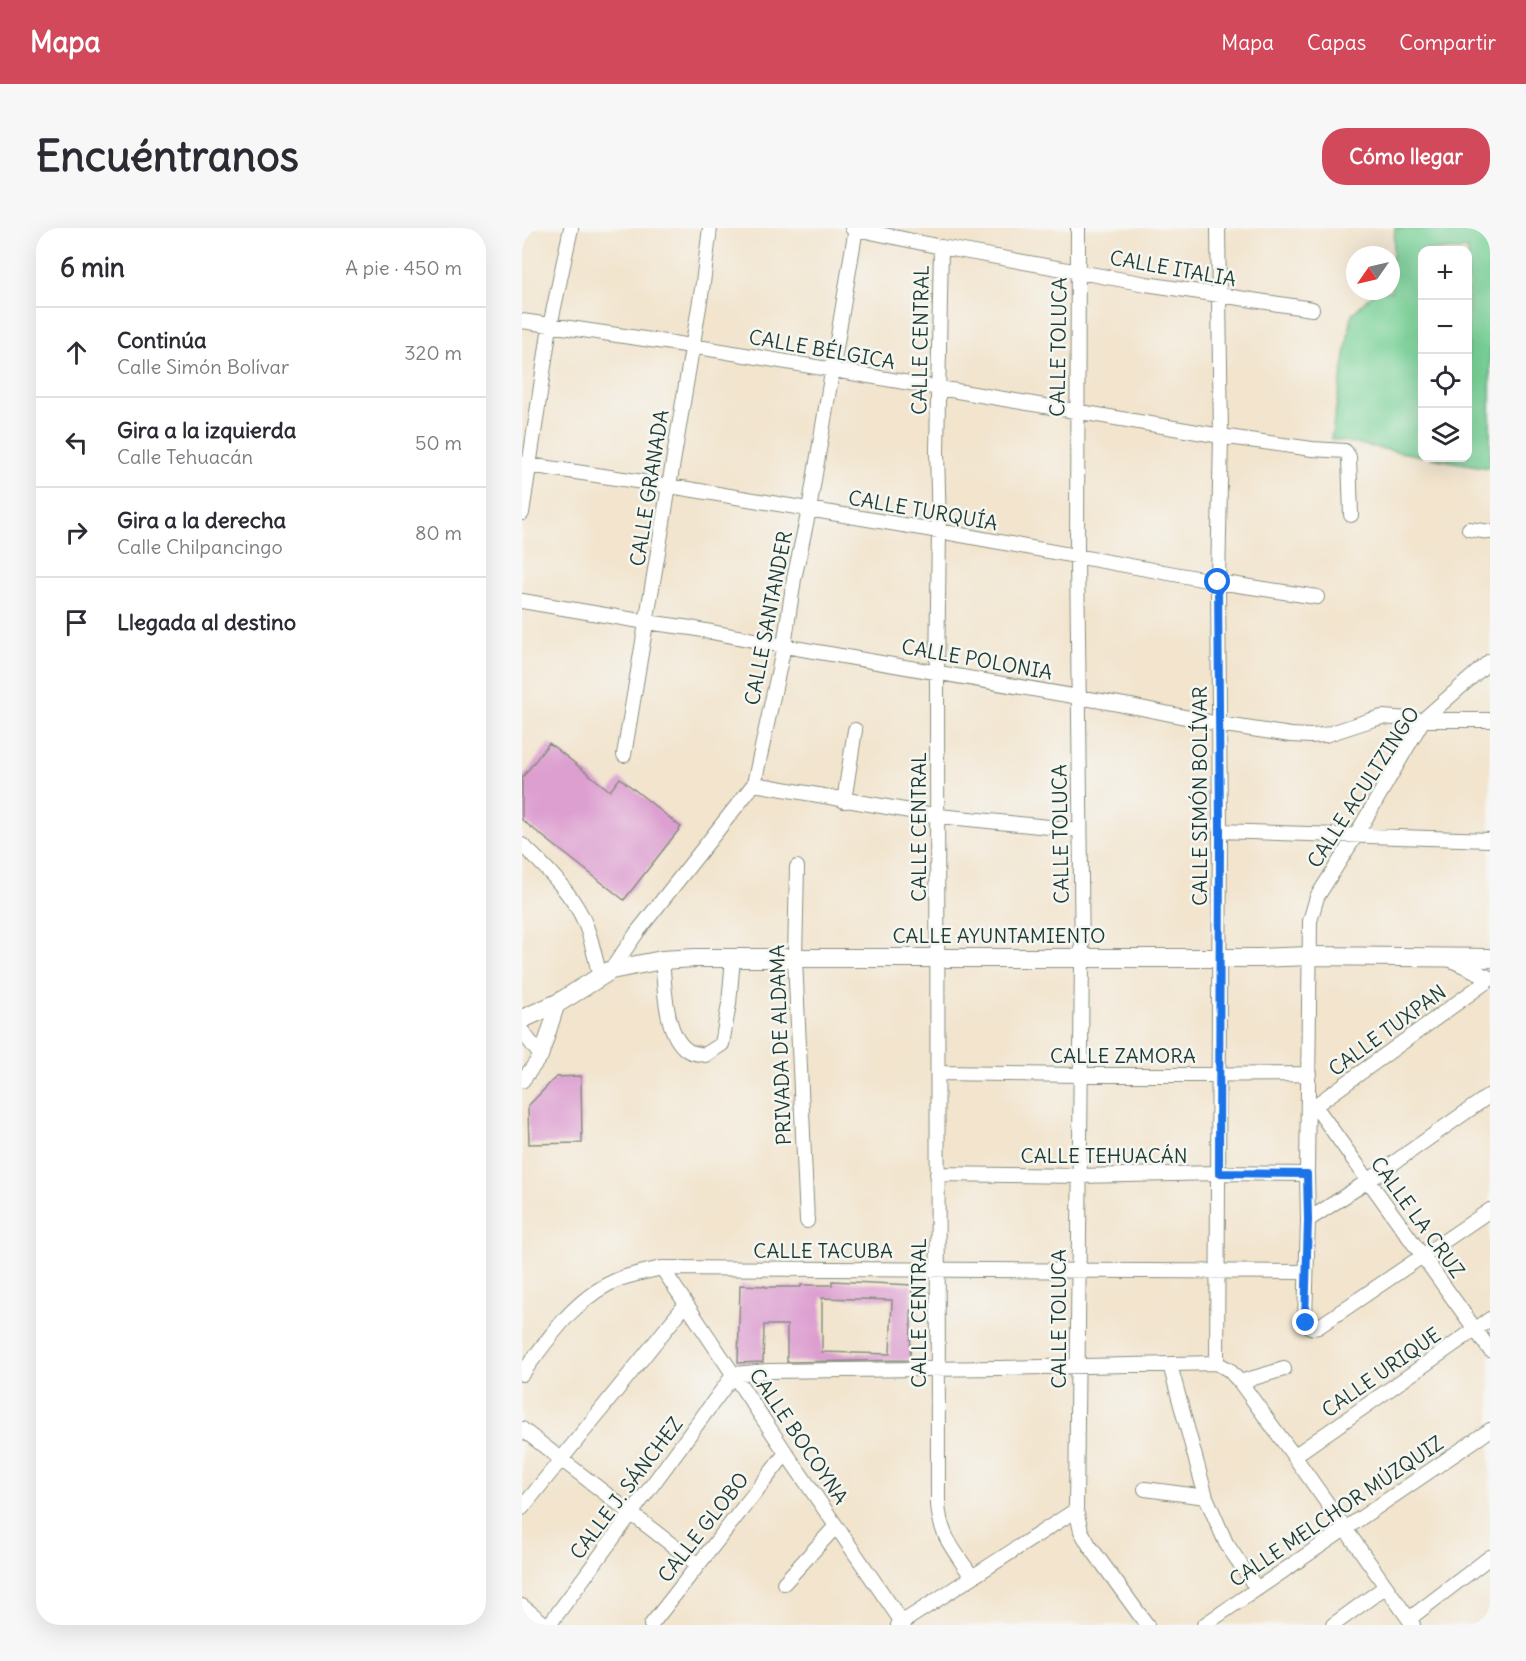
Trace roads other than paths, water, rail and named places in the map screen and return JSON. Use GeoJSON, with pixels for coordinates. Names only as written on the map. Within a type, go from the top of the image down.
{"type":"FeatureCollection","features":[{"type":"Feature","properties":{"kind":"main road","name":"CALLE AYUNTAMIENTO"},"geometry":{"type":"LineString","coordinates":[[522,1019],[558,1003],[605,973],[662,960],[1311,956],[1490,958]]}},
{"type":"Feature","properties":{"kind":"street"},"geometry":{"type":"LineString","coordinates":[[522,513],[526,464],[550,326],[571,228]]}},
{"type":"Feature","properties":{"kind":"street","name":"CALLE GRANADA"},"geometry":{"type":"LineString","coordinates":[[624,754],[704,283],[710,228]]}},
{"type":"Feature","properties":{"kind":"street","name":"CALLE ITALIA"},"geometry":{"type":"LineString","coordinates":[[855,228],[941,247],[1219,296],[1312,309]]}},
{"type":"Feature","properties":{"kind":"street","name":"CALLE SANTANDER"},"geometry":{"type":"LineString","coordinates":[[605,973],[753,784],[784,645],[794,579],[809,510],[855,228]]}},
{"type":"Feature","properties":{"kind":"street","name":"CALLE TOLUCA"},"geometry":{"type":"LineString","coordinates":[[1078,228],[1077,557],[1082,958],[1076,1510],[1081,1531],[1089,1545],[1147,1625]]}},
{"type":"Feature","properties":{"kind":"street","name":"CALLE SIMÓN BOLÍVAR"},"geometry":{"type":"LineString","coordinates":[[1217,1363],[1220,831],[1218,582],[1221,436],[1218,228]]}},
{"type":"Feature","properties":{"kind":"street","name":"CALLE CENTRAL"},"geometry":{"type":"LineString","coordinates":[[941,247],[937,672],[939,1516],[941,1528],[947,1540],[972,1577]]}},
{"type":"Feature","properties":{"kind":"street","name":"CALLE BÉLGICA"},"geometry":{"type":"LineString","coordinates":[[522,321],[692,346],[1221,436],[1345,452],[1349,457],[1351,515]]}},
{"type":"Feature","properties":{"kind":"street","name":"CALLE TURQUÍA"},"geometry":{"type":"LineString","coordinates":[[526,464],[939,531],[1218,582],[1317,597]]}},
{"type":"Feature","properties":{"kind":"street"},"geometry":{"type":"LineString","coordinates":[[1469,529],[1490,532]]}},
{"type":"Feature","properties":{"kind":"street","name":"CALLE POLONIA"},"geometry":{"type":"LineString","coordinates":[[522,601],[691,628],[1136,707],[1219,724],[1310,736],[1325,735],[1382,717],[1423,720],[1490,720]]}},
{"type":"Feature","properties":{"kind":"street","name":"CALLE ACULTZINGO"},"geometry":{"type":"LineString","coordinates":[[1422,1256],[1318,1327],[1308,1326],[1305,1320],[1307,1174],[1312,1109],[1309,1074],[1310,921],[1317,897],[1423,720],[1490,661]]}},
{"type":"Feature","properties":{"kind":"street"},"geometry":{"type":"LineString","coordinates":[[844,801],[855,730]]}},
{"type":"Feature","properties":{"kind":"street"},"geometry":{"type":"LineString","coordinates":[[753,784],[939,816],[1079,830]]}},
{"type":"Feature","properties":{"kind":"street"},"geometry":{"type":"LineString","coordinates":[[1220,831],[1490,840]]}},
{"type":"Feature","properties":{"kind":"street"},"geometry":{"type":"LineString","coordinates":[[522,845],[548,869],[579,910],[605,973]]}},
{"type":"Feature","properties":{"kind":"street","name":"PRIVADA DE ALDAMA"},"geometry":{"type":"LineString","coordinates":[[797,867],[795,959],[807,1221]]}},
{"type":"Feature","properties":{"kind":"street"},"geometry":{"type":"LineString","coordinates":[[662,960],[667,1007],[675,1038],[688,1051],[705,1055],[722,1044],[729,1004],[733,958]]}},
{"type":"Feature","properties":{"kind":"street"},"geometry":{"type":"LineString","coordinates":[[1448,958],[1490,978]]}},
{"type":"Feature","properties":{"kind":"street","name":"CALLE TUXPAN"},"geometry":{"type":"LineString","coordinates":[[1312,1109],[1490,978]]}},
{"type":"Feature","properties":{"kind":"street"},"geometry":{"type":"LineString","coordinates":[[522,1081],[542,1056],[558,1003]]}},
{"type":"Feature","properties":{"kind":"street"},"geometry":{"type":"LineString","coordinates":[[522,1031],[542,1056]]}},
{"type":"Feature","properties":{"kind":"street","name":"CALLE ZAMORA"},"geometry":{"type":"LineString","coordinates":[[938,1073],[1309,1074]]}},
{"type":"Feature","properties":{"kind":"street"},"geometry":{"type":"LineString","coordinates":[[1308,1220],[1368,1181],[1490,1095]]}},
{"type":"Feature","properties":{"kind":"street","name":"CALLE LA CRUZ"},"geometry":{"type":"LineString","coordinates":[[1312,1109],[1368,1181],[1490,1350]]}},
{"type":"Feature","properties":{"kind":"street","name":"CALLE TEHUACÁN"},"geometry":{"type":"LineString","coordinates":[[937,1174],[1079,1176],[1307,1174]]}},
{"type":"Feature","properties":{"kind":"street"},"geometry":{"type":"LineString","coordinates":[[1422,1256],[1490,1210]]}},
{"type":"Feature","properties":{"kind":"street","name":"CALLE TACUBA"},"geometry":{"type":"LineString","coordinates":[[522,1374],[563,1320],[589,1297],[621,1279],[662,1268],[1306,1272]]}},
{"type":"Feature","properties":{"kind":"street","name":"CALLE BOCOYNA"},"geometry":{"type":"LineString","coordinates":[[662,1268],[902,1624]]}},
{"type":"Feature","properties":{"kind":"street"},"geometry":{"type":"LineString","coordinates":[[522,1508],[686,1304]]}},
{"type":"Feature","properties":{"kind":"street","name":"CALLE URIQUE"},"geometry":{"type":"LineString","coordinates":[[1294,1456],[1490,1320]]}},
{"type":"Feature","properties":{"kind":"street"},"geometry":{"type":"LineString","coordinates":[[734,1374],[768,1371],[1170,1365],[1213,1362],[1229,1370],[1240,1382],[1411,1622],[1490,1557]]}},
{"type":"Feature","properties":{"kind":"street"},"geometry":{"type":"LineString","coordinates":[[1170,1365],[1206,1497],[1226,1543],[1257,1588]]}},
{"type":"Feature","properties":{"kind":"street"},"geometry":{"type":"LineString","coordinates":[[1240,1382],[1284,1369]]}},
{"type":"Feature","properties":{"kind":"street","name":"CALLE J. SÁNCHEZ"},"geometry":{"type":"LineString","coordinates":[[547,1625],[734,1374]]}},
{"type":"Feature","properties":{"kind":"street"},"geometry":{"type":"LineString","coordinates":[[522,1429],[698,1565]]}},
{"type":"Feature","properties":{"kind":"street","name":"CALLE MELCHOR MÚZQUIZ"},"geometry":{"type":"LineString","coordinates":[[1204,1625],[1490,1430]]}},
{"type":"Feature","properties":{"kind":"street","name":"CALLE GLOBO"},"geometry":{"type":"LineString","coordinates":[[651,1625],[786,1453]]}},
{"type":"Feature","properties":{"kind":"street"},"geometry":{"type":"LineString","coordinates":[[1145,1489],[1206,1497]]}},
{"type":"Feature","properties":{"kind":"street"},"geometry":{"type":"LineString","coordinates":[[902,1624],[1076,1510]]}},
{"type":"Feature","properties":{"kind":"street"},"geometry":{"type":"LineString","coordinates":[[784,1583],[836,1526]]}},
{"type":"Feature","properties":{"kind":"street"},"geometry":{"type":"LineString","coordinates":[[1333,1625],[1385,1587]]}},
{"type":"Feature","properties":{"kind":"street"},"geometry":{"type":"LineString","coordinates":[[522,1606],[547,1625]]}}]}
